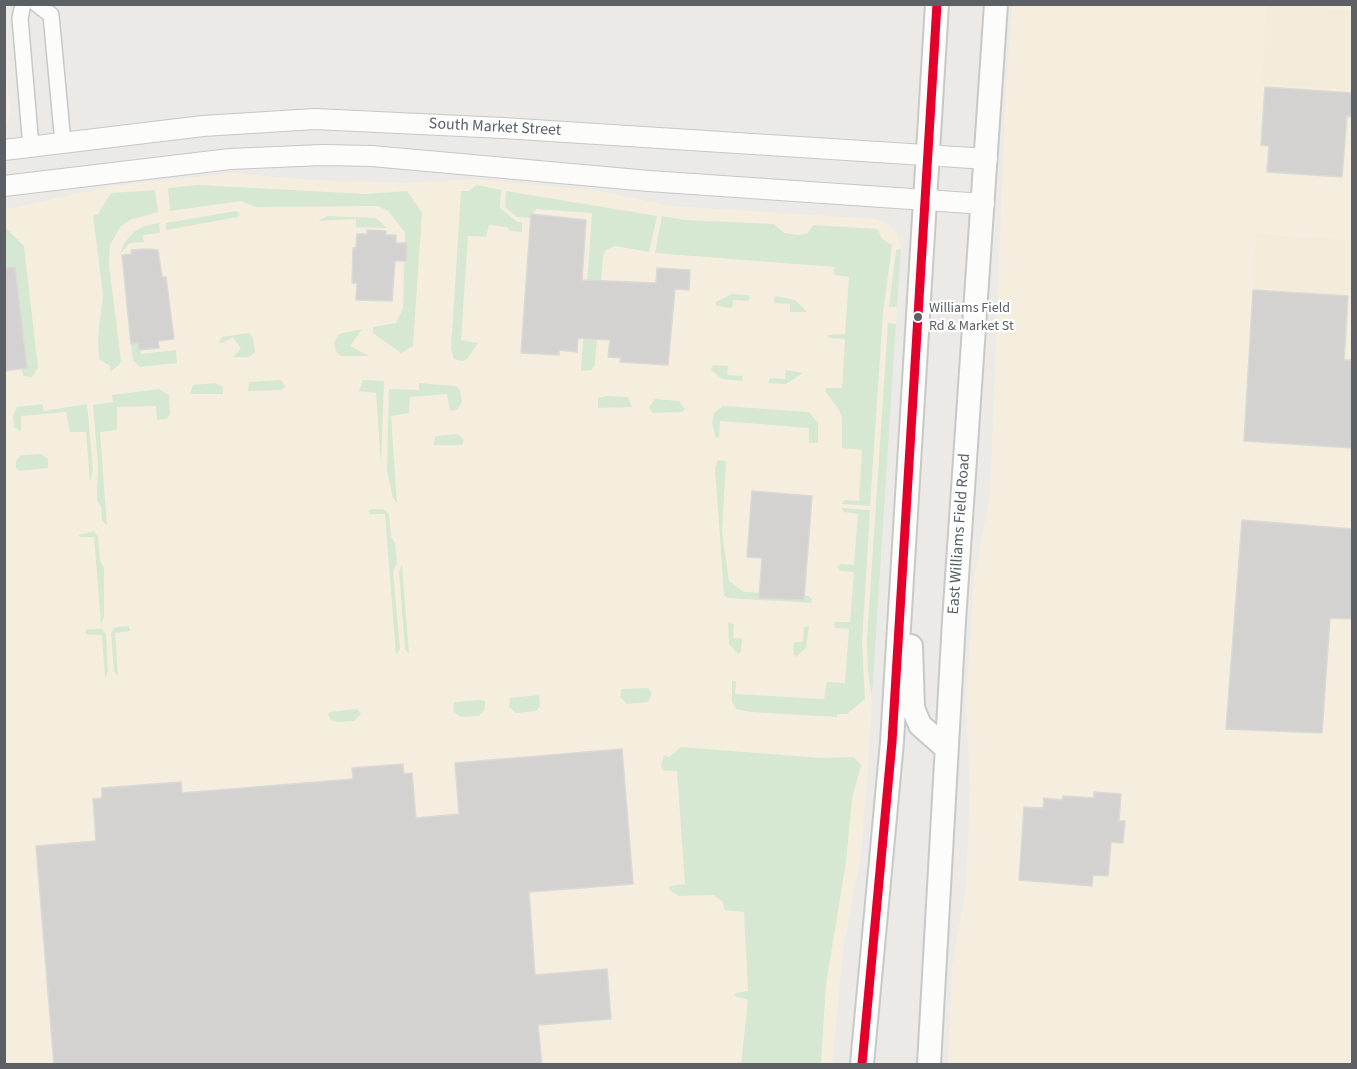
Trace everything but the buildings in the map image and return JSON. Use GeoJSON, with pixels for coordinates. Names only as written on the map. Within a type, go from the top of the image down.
{"type":"FeatureCollection","features":[{"type":"Feature","properties":{"kind":"main road"},"geometry":{"type":"LineString","coordinates":[[862,1065],[892,742],[937,4]]}},
{"type":"Feature","properties":{"kind":"main road","name":"East Williams Field Road"},"geometry":{"type":"LineString","coordinates":[[929,1065],[946,748],[996,4]]}},
{"type":"Feature","properties":{"kind":"main road"},"geometry":{"type":"LineString","coordinates":[[901,589],[912,628],[913,708],[920,725],[946,748]]}},
{"type":"Feature","properties":{"kind":"street"},"geometry":{"type":"LineString","coordinates":[[23,4],[20,18],[31,147]]}},
{"type":"Feature","properties":{"kind":"street"},"geometry":{"type":"LineString","coordinates":[[37,4],[51,15],[63,143]]}},
{"type":"Feature","properties":{"kind":"street","name":"South Market Street"},"geometry":{"type":"LineString","coordinates":[[4,150],[204,126],[315,119],[987,159]]}},
{"type":"Feature","properties":{"kind":"street"},"geometry":{"type":"LineString","coordinates":[[4,186],[230,159],[322,155],[372,156],[649,181],[984,204]]}},
{"type":"Feature","properties":{"kind":"shaded area"},"geometry":{"type":"Polygon","coordinates":[[[1012,5],[1352,5],[1352,1064],[948,1064],[952,967],[966,888],[970,790],[966,705],[974,578],[990,495],[1005,109],[1012,5]]]}},
{"type":"Feature","properties":{"kind":"shaded area"},"geometry":{"type":"Polygon","coordinates":[[[4,58],[10,106],[10,116],[5,126],[4,58]]]}},
{"type":"Feature","properties":{"kind":"shaded area"},"geometry":{"type":"Polygon","coordinates":[[[233,173],[311,180],[406,183],[475,179],[598,191],[672,206],[875,219],[884,222],[896,231],[901,246],[868,765],[861,854],[843,950],[832,1064],[5,1064],[4,210],[111,186],[233,173]]]}},
{"type":"Feature","properties":{"kind":"green space"},"geometry":{"type":"Polygon","coordinates":[[[198,185],[366,194],[407,191],[422,213],[413,346],[401,353],[373,333],[373,327],[396,323],[403,308],[405,232],[388,211],[378,206],[256,207],[241,201],[170,211],[168,188],[198,185]]]}},
{"type":"Feature","properties":{"kind":"green space"},"geometry":{"type":"Polygon","coordinates":[[[477,185],[501,190],[500,208],[517,222],[522,222],[522,232],[489,225],[486,237],[468,236],[461,340],[478,343],[467,359],[462,361],[454,359],[451,349],[461,191],[469,191],[477,185]]]}},
{"type":"Feature","properties":{"kind":"green space"},"geometry":{"type":"Polygon","coordinates":[[[155,190],[158,212],[130,220],[120,227],[110,245],[109,265],[121,360],[119,365],[110,372],[110,366],[99,359],[98,337],[103,295],[93,216],[98,214],[111,193],[155,190]]]}},
{"type":"Feature","properties":{"kind":"green space"},"geometry":{"type":"Polygon","coordinates":[[[506,191],[657,216],[649,252],[615,246],[606,250],[603,256],[595,365],[591,370],[581,371],[592,213],[536,209],[530,218],[517,217],[505,207],[506,191]]]}},
{"type":"Feature","properties":{"kind":"green space"},"geometry":{"type":"Polygon","coordinates":[[[236,211],[240,213],[238,217],[166,230],[166,223],[236,211]]]}},
{"type":"Feature","properties":{"kind":"green space"},"geometry":{"type":"Polygon","coordinates":[[[328,216],[376,218],[387,228],[356,227],[356,219],[318,221],[328,216]]]}},
{"type":"Feature","properties":{"kind":"green space"},"geometry":{"type":"Polygon","coordinates":[[[662,216],[685,220],[774,224],[784,233],[798,235],[808,233],[813,225],[878,229],[882,239],[892,245],[883,313],[870,506],[842,504],[844,500],[859,501],[862,450],[842,448],[842,419],[839,410],[825,391],[826,388],[842,388],[845,339],[829,338],[828,335],[845,334],[849,277],[834,275],[834,267],[655,253],[662,216]]]}},
{"type":"Feature","properties":{"kind":"green space"},"geometry":{"type":"Polygon","coordinates":[[[159,223],[160,233],[143,235],[144,242],[130,243],[120,254],[124,243],[134,232],[144,226],[159,223]]]}},
{"type":"Feature","properties":{"kind":"green space"},"geometry":{"type":"Polygon","coordinates":[[[4,226],[24,246],[38,368],[32,377],[23,376],[22,369],[27,368],[16,276],[6,277],[4,226]]]}},
{"type":"Feature","properties":{"kind":"green space"},"geometry":{"type":"Polygon","coordinates":[[[901,249],[897,307],[889,307],[896,250],[901,249]]]}},
{"type":"Feature","properties":{"kind":"green space"},"geometry":{"type":"Polygon","coordinates":[[[732,294],[748,295],[750,298],[748,301],[733,300],[732,308],[716,306],[716,302],[732,294]]]}},
{"type":"Feature","properties":{"kind":"green space"},"geometry":{"type":"Polygon","coordinates":[[[776,296],[795,300],[807,312],[790,312],[790,304],[775,303],[773,299],[776,296]]]}},
{"type":"Feature","properties":{"kind":"green space"},"geometry":{"type":"Polygon","coordinates":[[[888,323],[896,324],[872,697],[868,672],[867,639],[888,323]]]}},
{"type":"Feature","properties":{"kind":"green space"},"geometry":{"type":"Polygon","coordinates":[[[362,329],[350,346],[369,356],[341,356],[337,353],[334,343],[339,334],[362,329]]]}},
{"type":"Feature","properties":{"kind":"green space"},"geometry":{"type":"Polygon","coordinates":[[[249,333],[253,338],[255,352],[249,357],[233,357],[241,349],[233,337],[222,343],[219,342],[222,337],[249,333]]]}},
{"type":"Feature","properties":{"kind":"green space"},"geometry":{"type":"Polygon","coordinates":[[[138,343],[141,354],[176,350],[177,363],[140,367],[133,360],[131,344],[138,343]]]}},
{"type":"Feature","properties":{"kind":"green space"},"geometry":{"type":"Polygon","coordinates":[[[713,365],[728,366],[727,375],[742,376],[743,381],[722,379],[711,370],[713,365]]]}},
{"type":"Feature","properties":{"kind":"green space"},"geometry":{"type":"Polygon","coordinates":[[[786,370],[803,373],[786,384],[768,383],[770,378],[785,379],[786,370]]]}},
{"type":"Feature","properties":{"kind":"green space"},"geometry":{"type":"Polygon","coordinates":[[[281,380],[285,387],[281,390],[248,391],[249,382],[281,380]]]}},
{"type":"Feature","properties":{"kind":"green space"},"geometry":{"type":"Polygon","coordinates":[[[363,380],[384,381],[381,465],[376,393],[359,391],[363,380]]]}},
{"type":"Feature","properties":{"kind":"green space"},"geometry":{"type":"Polygon","coordinates":[[[215,383],[223,387],[223,394],[190,394],[193,385],[215,383]]]}},
{"type":"Feature","properties":{"kind":"green space"},"geometry":{"type":"Polygon","coordinates":[[[419,383],[456,386],[460,390],[462,402],[457,410],[450,411],[447,394],[410,397],[409,413],[391,416],[397,503],[393,498],[387,471],[389,389],[419,390],[419,383]]]}},
{"type":"Feature","properties":{"kind":"green space"},"geometry":{"type":"Polygon","coordinates":[[[159,389],[169,395],[170,414],[167,419],[157,420],[156,406],[117,407],[117,430],[100,432],[107,526],[102,520],[101,507],[97,500],[98,463],[93,405],[113,402],[112,395],[159,389]]]}},
{"type":"Feature","properties":{"kind":"green space"},"geometry":{"type":"Polygon","coordinates":[[[628,397],[632,407],[598,408],[598,398],[628,397]]]}},
{"type":"Feature","properties":{"kind":"green space"},"geometry":{"type":"Polygon","coordinates":[[[655,399],[679,401],[685,409],[682,412],[653,413],[649,407],[655,399]]]}},
{"type":"Feature","properties":{"kind":"green space"},"geometry":{"type":"Polygon","coordinates":[[[42,404],[44,411],[87,404],[93,469],[90,483],[86,432],[70,432],[66,412],[21,416],[21,431],[14,427],[13,416],[17,407],[42,404]]]}},
{"type":"Feature","properties":{"kind":"green space"},"geometry":{"type":"Polygon","coordinates":[[[723,406],[809,412],[818,423],[818,443],[809,443],[809,428],[720,421],[719,437],[716,438],[712,423],[714,413],[723,406]]]}},
{"type":"Feature","properties":{"kind":"green space"},"geometry":{"type":"Polygon","coordinates":[[[457,434],[464,440],[462,445],[433,445],[436,436],[457,434]]]}},
{"type":"Feature","properties":{"kind":"green space"},"geometry":{"type":"Polygon","coordinates":[[[41,454],[48,459],[48,468],[20,471],[16,468],[16,461],[21,455],[41,454]]]}},
{"type":"Feature","properties":{"kind":"green space"},"geometry":{"type":"Polygon","coordinates":[[[718,460],[726,461],[722,531],[729,581],[744,592],[809,596],[811,603],[728,598],[724,595],[715,468],[718,460]]]}},
{"type":"Feature","properties":{"kind":"green space"},"geometry":{"type":"Polygon","coordinates":[[[842,508],[870,510],[862,642],[865,699],[847,714],[837,714],[837,717],[750,712],[736,709],[732,702],[732,680],[736,682],[735,694],[824,699],[827,682],[845,683],[849,629],[835,628],[834,625],[835,622],[850,622],[854,572],[840,571],[838,567],[840,564],[854,565],[858,514],[844,512],[842,508]]]}},
{"type":"Feature","properties":{"kind":"green space"},"geometry":{"type":"Polygon","coordinates":[[[384,509],[389,515],[391,537],[395,543],[397,563],[393,571],[400,649],[396,655],[385,514],[370,514],[368,511],[384,509]]]}},
{"type":"Feature","properties":{"kind":"green space"},"geometry":{"type":"Polygon","coordinates":[[[94,531],[98,537],[100,561],[104,568],[104,617],[101,624],[94,537],[78,535],[94,531]]]}},
{"type":"Feature","properties":{"kind":"green space"},"geometry":{"type":"Polygon","coordinates":[[[402,564],[409,654],[405,649],[399,572],[402,564]]]}},
{"type":"Feature","properties":{"kind":"green space"},"geometry":{"type":"Polygon","coordinates":[[[728,622],[734,624],[733,638],[742,639],[741,652],[738,654],[729,644],[728,622]]]}},
{"type":"Feature","properties":{"kind":"green space"},"geometry":{"type":"Polygon","coordinates":[[[129,626],[130,631],[115,633],[118,677],[114,671],[111,633],[115,627],[129,626]]]}},
{"type":"Feature","properties":{"kind":"green space"},"geometry":{"type":"Polygon","coordinates":[[[809,626],[806,648],[796,657],[793,654],[794,642],[803,642],[804,627],[809,626]]]}},
{"type":"Feature","properties":{"kind":"green space"},"geometry":{"type":"Polygon","coordinates":[[[87,629],[102,629],[106,634],[108,672],[105,678],[102,635],[88,635],[85,632],[87,629]]]}},
{"type":"Feature","properties":{"kind":"green space"},"geometry":{"type":"Polygon","coordinates":[[[648,688],[652,693],[648,702],[627,704],[620,697],[622,689],[648,688]]]}},
{"type":"Feature","properties":{"kind":"green space"},"geometry":{"type":"Polygon","coordinates":[[[539,695],[540,706],[536,711],[516,713],[509,707],[510,698],[539,695]]]}},
{"type":"Feature","properties":{"kind":"green space"},"geometry":{"type":"Polygon","coordinates":[[[485,701],[485,709],[479,716],[461,717],[453,711],[454,702],[485,701]]]}},
{"type":"Feature","properties":{"kind":"green space"},"geometry":{"type":"Polygon","coordinates":[[[357,709],[361,714],[354,721],[337,722],[331,720],[328,715],[330,712],[357,709]]]}},
{"type":"Feature","properties":{"kind":"green space"},"geometry":{"type":"Polygon","coordinates":[[[681,747],[821,758],[854,757],[861,765],[852,799],[846,862],[826,984],[821,1064],[741,1064],[748,1000],[734,996],[736,993],[748,991],[744,912],[725,910],[722,901],[713,895],[679,896],[669,890],[670,886],[685,884],[677,771],[664,771],[661,766],[664,755],[669,757],[681,747]]]}},
{"type":"Feature","properties":{"kind":"sand"},"geometry":{"type":"Polygon","coordinates":[[[1267,5],[1352,10],[1352,90],[1262,84],[1267,5]]]}},
{"type":"Feature","properties":{"kind":"sand"},"geometry":{"type":"Polygon","coordinates":[[[1256,234],[1352,240],[1352,296],[1253,290],[1256,234]]]}},
{"type":"Feature","properties":{"kind":"transit line"},"geometry":{"type":"LineString","coordinates":[[862,1064],[892,742],[937,4]]}},
{"type":"Feature","properties":{"kind":"place","name":"Williams Field Rd & Market St"},"geometry":{"type":"Point","coordinates":[918,317]}}]}
